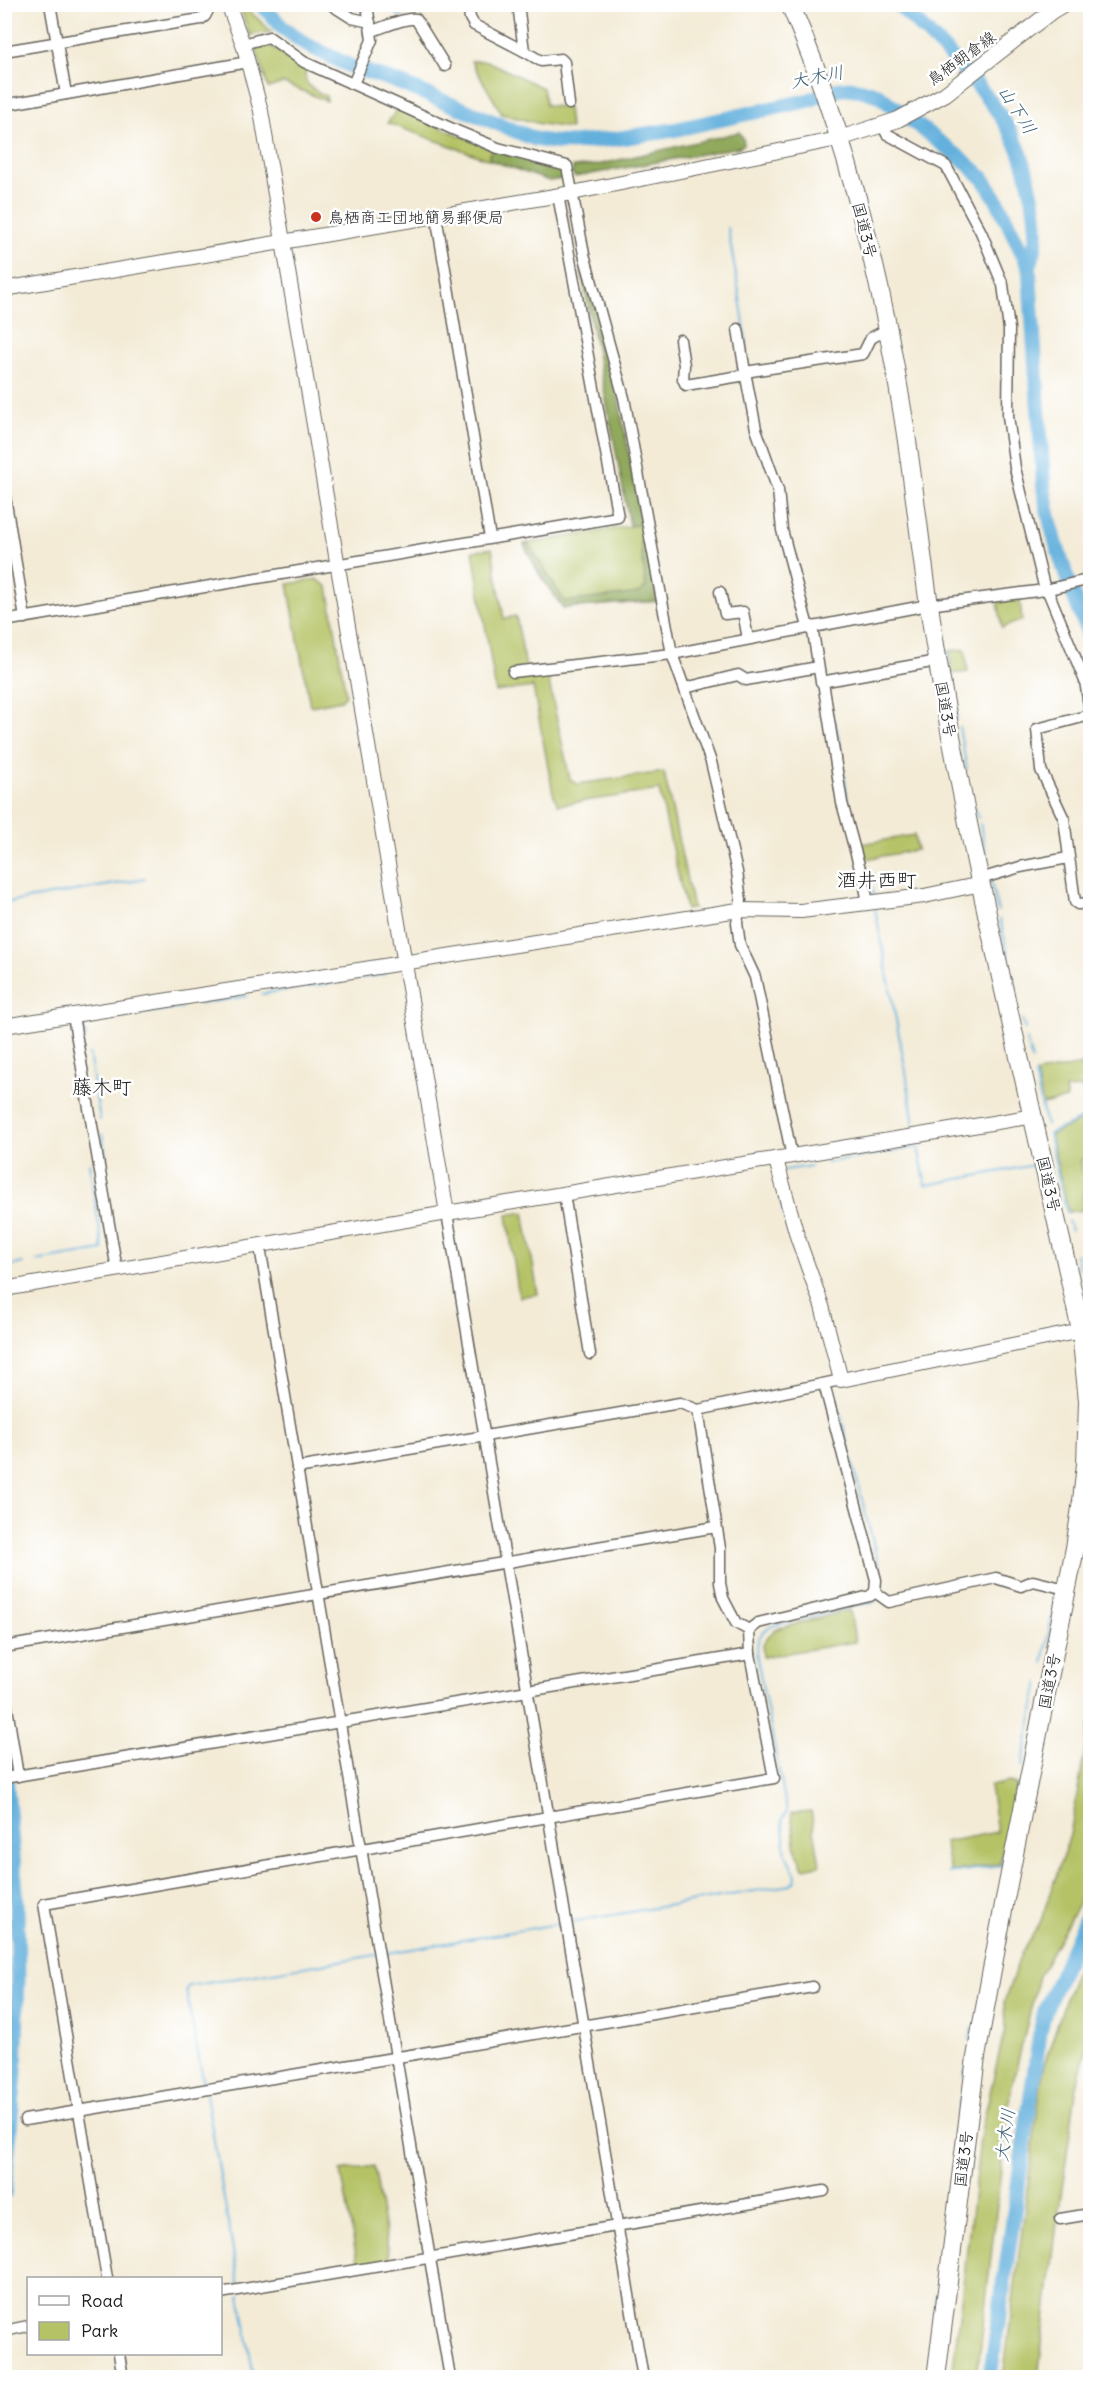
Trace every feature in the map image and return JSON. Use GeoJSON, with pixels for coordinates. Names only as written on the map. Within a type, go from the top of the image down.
{"type":"FeatureCollection","features":[{"type":"Feature","properties":{"kind":"highway","name":"国道3号"},"geometry":{"type":"LineString","coordinates":[[790,4],[829,104],[854,186],[888,329],[903,411],[928,605],[959,784],[1034,1116],[1086,1330],[1088,1401],[1086,1464],[1075,1548],[976,2057],[936,2378]]}},
{"type":"Feature","properties":{"kind":"main road","name":"鳥栖朝倉線"},"geometry":{"type":"LineString","coordinates":[[838,139],[897,120],[945,94],[1064,4]]}},
{"type":"Feature","properties":{"kind":"street"},"geometry":{"type":"LineString","coordinates":[[50,4],[66,94]]}},
{"type":"Feature","properties":{"kind":"street"},"geometry":{"type":"LineString","coordinates":[[330,4],[370,26],[388,27],[410,18],[416,19],[445,66]]}},
{"type":"Feature","properties":{"kind":"street"},"geometry":{"type":"LineString","coordinates":[[354,82],[372,40],[367,4]]}},
{"type":"Feature","properties":{"kind":"street"},"geometry":{"type":"LineString","coordinates":[[468,4],[470,18],[474,25],[541,61],[561,59],[564,62],[569,104]]}},
{"type":"Feature","properties":{"kind":"street"},"geometry":{"type":"LineString","coordinates":[[518,4],[524,51]]}},
{"type":"Feature","properties":{"kind":"street"},"geometry":{"type":"LineString","coordinates":[[4,51],[201,19],[210,5],[228,5],[249,62],[261,111],[285,242],[643,2378]]}},
{"type":"Feature","properties":{"kind":"street"},"geometry":{"type":"LineString","coordinates":[[243,44],[268,37],[304,62],[354,82],[498,148],[567,166],[584,254],[624,398],[672,654],[711,762],[737,872],[741,900],[736,923],[740,945],[755,977],[792,1157]]}},
{"type":"Feature","properties":{"kind":"street"},"geometry":{"type":"LineString","coordinates":[[4,105],[249,62]]}},
{"type":"Feature","properties":{"kind":"street"},"geometry":{"type":"LineString","coordinates":[[882,125],[887,134],[946,166],[981,232],[1003,285],[1009,329],[1008,416],[1015,468],[1046,589],[1082,671],[1090,714],[1037,729],[1041,770],[1064,819],[1075,902],[1090,903]]}},
{"type":"Feature","properties":{"kind":"street"},"geometry":{"type":"LineString","coordinates":[[4,289],[572,193],[838,139]]}},
{"type":"Feature","properties":{"kind":"street"},"geometry":{"type":"LineString","coordinates":[[4,621],[618,517],[558,195]]}},
{"type":"Feature","properties":{"kind":"street"},"geometry":{"type":"LineString","coordinates":[[436,215],[490,538]]}},
{"type":"Feature","properties":{"kind":"street"},"geometry":{"type":"LineString","coordinates":[[738,329],[756,429],[778,490],[782,530],[810,627],[821,682],[823,682],[842,803],[866,887],[868,903]]}},
{"type":"Feature","properties":{"kind":"street"},"geometry":{"type":"LineString","coordinates":[[680,340],[684,365],[683,379],[686,385],[863,354],[871,338],[888,329]]}},
{"type":"Feature","properties":{"kind":"street"},"geometry":{"type":"LineString","coordinates":[[5,497],[25,618]]}},
{"type":"Feature","properties":{"kind":"street"},"geometry":{"type":"LineString","coordinates":[[513,672],[672,654],[928,605],[1088,583]]}},
{"type":"Feature","properties":{"kind":"street"},"geometry":{"type":"LineString","coordinates":[[720,592],[725,614],[743,612],[748,639]]}},
{"type":"Feature","properties":{"kind":"street"},"geometry":{"type":"LineString","coordinates":[[823,682],[937,661]]}},
{"type":"Feature","properties":{"kind":"street"},"geometry":{"type":"LineString","coordinates":[[685,688],[738,675],[746,680],[818,667]]}},
{"type":"Feature","properties":{"kind":"street"},"geometry":{"type":"LineString","coordinates":[[4,1026],[738,910],[801,911],[924,896],[980,881],[1020,867],[1068,858]]}},
{"type":"Feature","properties":{"kind":"street"},"geometry":{"type":"LineString","coordinates":[[73,1016],[117,1270]]}},
{"type":"Feature","properties":{"kind":"street"},"geometry":{"type":"LineString","coordinates":[[4,1289],[1034,1116]]}},
{"type":"Feature","properties":{"kind":"street"},"geometry":{"type":"LineString","coordinates":[[776,1160],[798,1239],[822,1306],[841,1380]]}},
{"type":"Feature","properties":{"kind":"street"},"geometry":{"type":"LineString","coordinates":[[564,1194],[590,1354]]}},
{"type":"Feature","properties":{"kind":"street"},"geometry":{"type":"LineString","coordinates":[[260,1246],[450,2378]]}},
{"type":"Feature","properties":{"kind":"street"},"geometry":{"type":"LineString","coordinates":[[297,1468],[680,1403],[698,1410],[1086,1330]]}},
{"type":"Feature","properties":{"kind":"street"},"geometry":{"type":"LineString","coordinates":[[824,1384],[879,1595]]}},
{"type":"Feature","properties":{"kind":"street"},"geometry":{"type":"LineString","coordinates":[[698,1410],[716,1527],[723,1598],[736,1623],[749,1630]]}},
{"type":"Feature","properties":{"kind":"street"},"geometry":{"type":"LineString","coordinates":[[4,1647],[716,1527]]}},
{"type":"Feature","properties":{"kind":"street"},"geometry":{"type":"LineString","coordinates":[[749,1630],[758,1623],[870,1596],[879,1595],[889,1602],[996,1578],[1021,1586],[1033,1581],[1066,1589]]}},
{"type":"Feature","properties":{"kind":"street"},"geometry":{"type":"LineString","coordinates":[[106,2277],[44,1904],[774,1778],[750,1653],[749,1630]]}},
{"type":"Feature","properties":{"kind":"street"},"geometry":{"type":"LineString","coordinates":[[4,1778],[750,1653]]}},
{"type":"Feature","properties":{"kind":"street"},"geometry":{"type":"LineString","coordinates":[[4,1689],[17,1776]]}},
{"type":"Feature","properties":{"kind":"street"},"geometry":{"type":"LineString","coordinates":[[26,2120],[813,1987]]}},
{"type":"Feature","properties":{"kind":"street"},"geometry":{"type":"LineString","coordinates":[[226,2292],[824,2191]]}},
{"type":"Feature","properties":{"kind":"street"},"geometry":{"type":"LineString","coordinates":[[1060,2219],[1090,2214]]}},
{"type":"Feature","properties":{"kind":"street"},"geometry":{"type":"LineString","coordinates":[[4,2331],[27,2326]]}},
{"type":"Feature","properties":{"kind":"street"},"geometry":{"type":"LineString","coordinates":[[119,2355],[123,2378]]}},
{"type":"Feature","properties":{"kind":"green space"},"geometry":{"type":"Polygon","coordinates":[[[239,5],[243,5],[272,32],[250,35],[239,5]]]}},
{"type":"Feature","properties":{"kind":"green space"},"geometry":{"type":"Polygon","coordinates":[[[262,44],[270,46],[306,68],[305,79],[309,86],[326,96],[327,101],[283,83],[268,88],[256,48],[262,44]]]}},
{"type":"Feature","properties":{"kind":"green space"},"geometry":{"type":"Polygon","coordinates":[[[471,61],[487,61],[543,88],[546,105],[568,108],[570,128],[541,124],[502,114],[471,61]]]}},
{"type":"Feature","properties":{"kind":"green space"},"geometry":{"type":"Polygon","coordinates":[[[398,109],[494,150],[489,154],[490,160],[387,123],[398,109]]]}},
{"type":"Feature","properties":{"kind":"green space"},"geometry":{"type":"Polygon","coordinates":[[[739,132],[744,144],[740,147],[575,177],[572,174],[573,167],[597,165],[739,132]]]}},
{"type":"Feature","properties":{"kind":"green space"},"geometry":{"type":"Polygon","coordinates":[[[494,150],[558,169],[563,175],[561,179],[549,181],[490,160],[489,154],[494,150]]]}},
{"type":"Feature","properties":{"kind":"green space"},"geometry":{"type":"Polygon","coordinates":[[[581,269],[584,269],[617,390],[642,524],[630,526],[581,269]]]}},
{"type":"Feature","properties":{"kind":"green space"},"geometry":{"type":"Polygon","coordinates":[[[642,524],[657,601],[563,608],[538,572],[524,544],[642,524]]]}},
{"type":"Feature","properties":{"kind":"green space"},"geometry":{"type":"Polygon","coordinates":[[[645,537],[657,601],[563,608],[538,572],[524,544],[528,543],[565,602],[639,593],[646,587],[640,541],[645,537]]]}},
{"type":"Feature","properties":{"kind":"green space"},"geometry":{"type":"Polygon","coordinates":[[[492,548],[504,619],[516,616],[526,668],[546,669],[570,779],[577,784],[664,772],[693,908],[686,910],[659,790],[558,805],[553,793],[533,687],[496,692],[473,551],[492,548]]]}},
{"type":"Feature","properties":{"kind":"green space"},"geometry":{"type":"Polygon","coordinates":[[[317,579],[328,587],[346,695],[341,700],[310,706],[288,584],[317,579]]]}},
{"type":"Feature","properties":{"kind":"green space"},"geometry":{"type":"Polygon","coordinates":[[[1020,600],[1022,620],[1002,628],[998,602],[1020,600]]]}},
{"type":"Feature","properties":{"kind":"green space"},"geometry":{"type":"Polygon","coordinates":[[[965,649],[968,672],[951,674],[950,651],[965,649]]]}},
{"type":"Feature","properties":{"kind":"green space"},"geometry":{"type":"Polygon","coordinates":[[[914,835],[917,850],[866,859],[861,844],[914,835]]]}},
{"type":"Feature","properties":{"kind":"green space"},"geometry":{"type":"Polygon","coordinates":[[[1083,1065],[1084,1077],[1090,1078],[1090,1092],[1083,1092],[1082,1088],[1065,1089],[1067,1099],[1042,1105],[1036,1073],[1083,1065]]]}},
{"type":"Feature","properties":{"kind":"green space"},"geometry":{"type":"Polygon","coordinates":[[[1082,1120],[1090,1157],[1081,1160],[1082,1172],[1090,1173],[1090,1187],[1084,1187],[1082,1210],[1068,1212],[1050,1135],[1082,1120]]]}},
{"type":"Feature","properties":{"kind":"green space"},"geometry":{"type":"Polygon","coordinates":[[[524,1212],[538,1294],[519,1297],[507,1215],[524,1212]]]}},
{"type":"Feature","properties":{"kind":"green space"},"geometry":{"type":"Polygon","coordinates":[[[850,1610],[855,1642],[763,1657],[765,1641],[776,1629],[850,1610]]]}},
{"type":"Feature","properties":{"kind":"green space"},"geometry":{"type":"Polygon","coordinates":[[[1090,1722],[1090,1860],[1079,1902],[1039,1976],[1010,2093],[977,2377],[952,2377],[981,2131],[1005,2029],[1004,2002],[1021,1954],[1040,1923],[1070,1835],[1090,1722]]]}},
{"type":"Feature","properties":{"kind":"green space"},"geometry":{"type":"Polygon","coordinates":[[[1009,1782],[1016,1784],[1000,1864],[950,1872],[944,1842],[997,1832],[990,1786],[1009,1782]]]}},
{"type":"Feature","properties":{"kind":"green space"},"geometry":{"type":"Polygon","coordinates":[[[811,1811],[820,1865],[803,1868],[796,1850],[791,1813],[811,1811]]]}},
{"type":"Feature","properties":{"kind":"green space"},"geometry":{"type":"Polygon","coordinates":[[[1090,1942],[1090,2035],[1077,2085],[1038,2377],[1003,2378],[1043,2068],[1072,1980],[1090,1942]]]}},
{"type":"Feature","properties":{"kind":"green space"},"geometry":{"type":"Polygon","coordinates":[[[374,2166],[390,2261],[358,2266],[341,2171],[374,2166]]]}},
{"type":"Feature","properties":{"kind":"waterway","name":"大木川"},"geometry":{"type":"LineString","coordinates":[[261,4],[283,28],[307,45],[350,66],[397,82],[535,139],[572,143],[673,130],[810,100],[829,91],[849,88],[878,95],[963,160],[982,177],[996,198],[1029,267],[1047,509],[1057,547],[1090,638]]}},
{"type":"Feature","properties":{"kind":"waterway"},"geometry":{"type":"LineString","coordinates":[[395,4],[398,16],[404,15]]}},
{"type":"Feature","properties":{"kind":"waterway","name":"山下川"},"geometry":{"type":"LineString","coordinates":[[898,4],[980,88],[1007,126],[1018,147],[1032,195],[1036,222],[1036,240],[1029,267]]}},
{"type":"Feature","properties":{"kind":"waterway"},"geometry":{"type":"LineString","coordinates":[[410,14],[463,6]]}},
{"type":"Feature","properties":{"kind":"waterway"},"geometry":{"type":"LineString","coordinates":[[728,228],[747,352]]}},
{"type":"Feature","properties":{"kind":"waterway"},"geometry":{"type":"LineString","coordinates":[[948,650],[949,672]]}},
{"type":"Feature","properties":{"kind":"waterway"},"geometry":{"type":"LineString","coordinates":[[821,652],[827,676]]}},
{"type":"Feature","properties":{"kind":"waterway"},"geometry":{"type":"LineString","coordinates":[[951,682],[957,719]]}},
{"type":"Feature","properties":{"kind":"waterway"},"geometry":{"type":"LineString","coordinates":[[834,720],[848,802],[874,896]]}},
{"type":"Feature","properties":{"kind":"waterway"},"geometry":{"type":"LineString","coordinates":[[959,727],[967,769]]}},
{"type":"Feature","properties":{"kind":"waterway"},"geometry":{"type":"LineString","coordinates":[[974,805],[978,818]]}},
{"type":"Feature","properties":{"kind":"waterway"},"geometry":{"type":"LineString","coordinates":[[980,824],[989,870]]}},
{"type":"Feature","properties":{"kind":"waterway"},"geometry":{"type":"LineString","coordinates":[[4,903],[145,879]]}},
{"type":"Feature","properties":{"kind":"waterway"},"geometry":{"type":"LineString","coordinates":[[991,882],[998,911]]}},
{"type":"Feature","properties":{"kind":"waterway"},"geometry":{"type":"LineString","coordinates":[[875,908],[914,1126]]}},
{"type":"Feature","properties":{"kind":"waterway"},"geometry":{"type":"LineString","coordinates":[[1000,920],[1009,959]]}},
{"type":"Feature","properties":{"kind":"waterway"},"geometry":{"type":"LineString","coordinates":[[1012,973],[1017,997]]}},
{"type":"Feature","properties":{"kind":"waterway"},"geometry":{"type":"LineString","coordinates":[[262,994],[385,974]]}},
{"type":"Feature","properties":{"kind":"waterway"},"geometry":{"type":"LineString","coordinates":[[199,1004],[247,996]]}},
{"type":"Feature","properties":{"kind":"waterway"},"geometry":{"type":"LineString","coordinates":[[86,1038],[84,1026],[88,1022],[182,1007]]}},
{"type":"Feature","properties":{"kind":"waterway"},"geometry":{"type":"LineString","coordinates":[[1022,1019],[1025,1029]]}},
{"type":"Feature","properties":{"kind":"waterway"},"geometry":{"type":"LineString","coordinates":[[1027,1040],[1032,1061]]}},
{"type":"Feature","properties":{"kind":"waterway"},"geometry":{"type":"LineString","coordinates":[[89,1053],[100,1120]]}},
{"type":"Feature","properties":{"kind":"waterway"},"geometry":{"type":"LineString","coordinates":[[1035,1075],[1046,1125]]}},
{"type":"Feature","properties":{"kind":"waterway"},"geometry":{"type":"LineString","coordinates":[[1067,1213],[1049,1134],[1090,1115]]}},
{"type":"Feature","properties":{"kind":"waterway"},"geometry":{"type":"LineString","coordinates":[[102,1134],[106,1159]]}},
{"type":"Feature","properties":{"kind":"waterway"},"geometry":{"type":"LineString","coordinates":[[826,1163],[918,1147],[926,1185],[1034,1165],[1040,1191]]}},
{"type":"Feature","properties":{"kind":"waterway"},"geometry":{"type":"LineString","coordinates":[[36,1261],[103,1250],[89,1163]]}},
{"type":"Feature","properties":{"kind":"waterway"},"geometry":{"type":"LineString","coordinates":[[785,1170],[811,1166]]}},
{"type":"Feature","properties":{"kind":"waterway"},"geometry":{"type":"LineString","coordinates":[[780,1199],[795,1255],[804,1276]]}},
{"type":"Feature","properties":{"kind":"waterway"},"geometry":{"type":"LineString","coordinates":[[1068,1221],[1071,1230]]}},
{"type":"Feature","properties":{"kind":"waterway"},"geometry":{"type":"LineString","coordinates":[[1076,1254],[1079,1268]]}},
{"type":"Feature","properties":{"kind":"waterway"},"geometry":{"type":"LineString","coordinates":[[4,1267],[23,1263]]}},
{"type":"Feature","properties":{"kind":"waterway"},"geometry":{"type":"LineString","coordinates":[[834,1390],[882,1578],[882,1591]]}},
{"type":"Feature","properties":{"kind":"waterway"},"geometry":{"type":"LineString","coordinates":[[1078,1435],[1079,1397]]}},
{"type":"Feature","properties":{"kind":"waterway"},"geometry":{"type":"LineString","coordinates":[[1077,1449],[1077,1458]]}},
{"type":"Feature","properties":{"kind":"waterway"},"geometry":{"type":"LineString","coordinates":[[1043,1663],[1057,1591]]}},
{"type":"Feature","properties":{"kind":"waterway"},"geometry":{"type":"LineString","coordinates":[[571,1922],[790,1885],[795,1881],[796,1875],[786,1855],[782,1820],[787,1811],[756,1653],[760,1636],[774,1625],[876,1601],[877,1598]]}},
{"type":"Feature","properties":{"kind":"waterway"},"geometry":{"type":"LineString","coordinates":[[1022,1767],[1039,1682]]}},
{"type":"Feature","properties":{"kind":"waterway"},"geometry":{"type":"LineString","coordinates":[[4,1753],[17,1904],[18,1978],[15,2073],[4,2194]]}},
{"type":"Feature","properties":{"kind":"waterway"},"geometry":{"type":"LineString","coordinates":[[948,1873],[1002,1866],[1018,1785]]}},
{"type":"Feature","properties":{"kind":"waterway","name":"大木川"},"geometry":{"type":"LineString","coordinates":[[990,2378],[1040,2033],[1045,2010],[1090,1908]]}},
{"type":"Feature","properties":{"kind":"waterway"},"geometry":{"type":"LineString","coordinates":[[382,1954],[563,1923]]}},
{"type":"Feature","properties":{"kind":"waterway"},"geometry":{"type":"LineString","coordinates":[[204,2085],[186,1990],[189,1986],[376,1955]]}},
{"type":"Feature","properties":{"kind":"waterway"},"geometry":{"type":"LineString","coordinates":[[970,2040],[972,2028]]}},
{"type":"Feature","properties":{"kind":"waterway"},"geometry":{"type":"LineString","coordinates":[[964,2076],[965,2070]]}},
{"type":"Feature","properties":{"kind":"waterway"},"geometry":{"type":"LineString","coordinates":[[206,2094],[239,2286]]}},
{"type":"Feature","properties":{"kind":"waterway"},"geometry":{"type":"LineString","coordinates":[[958,2116],[961,2094]]}},
{"type":"Feature","properties":{"kind":"waterway"},"geometry":{"type":"LineString","coordinates":[[944,2238],[950,2190]]}},
{"type":"Feature","properties":{"kind":"waterway"},"geometry":{"type":"LineString","coordinates":[[938,2281],[942,2252]]}},
{"type":"Feature","properties":{"kind":"waterway"},"geometry":{"type":"LineString","coordinates":[[240,2295],[254,2378]]}},
{"type":"Feature","properties":{"kind":"waterway"},"geometry":{"type":"LineString","coordinates":[[935,2304],[936,2295]]}},
{"type":"Feature","properties":{"kind":"place","name":"鳥栖商工団地簡易郵便局"},"geometry":{"type":"Point","coordinates":[316,217]}},
{"type":"Feature","properties":{"kind":"district","name":"酒井西町"},"geometry":{"type":"Point","coordinates":[877,880]}},
{"type":"Feature","properties":{"kind":"district","name":"藤木町"},"geometry":{"type":"Point","coordinates":[102,1087]}}]}
